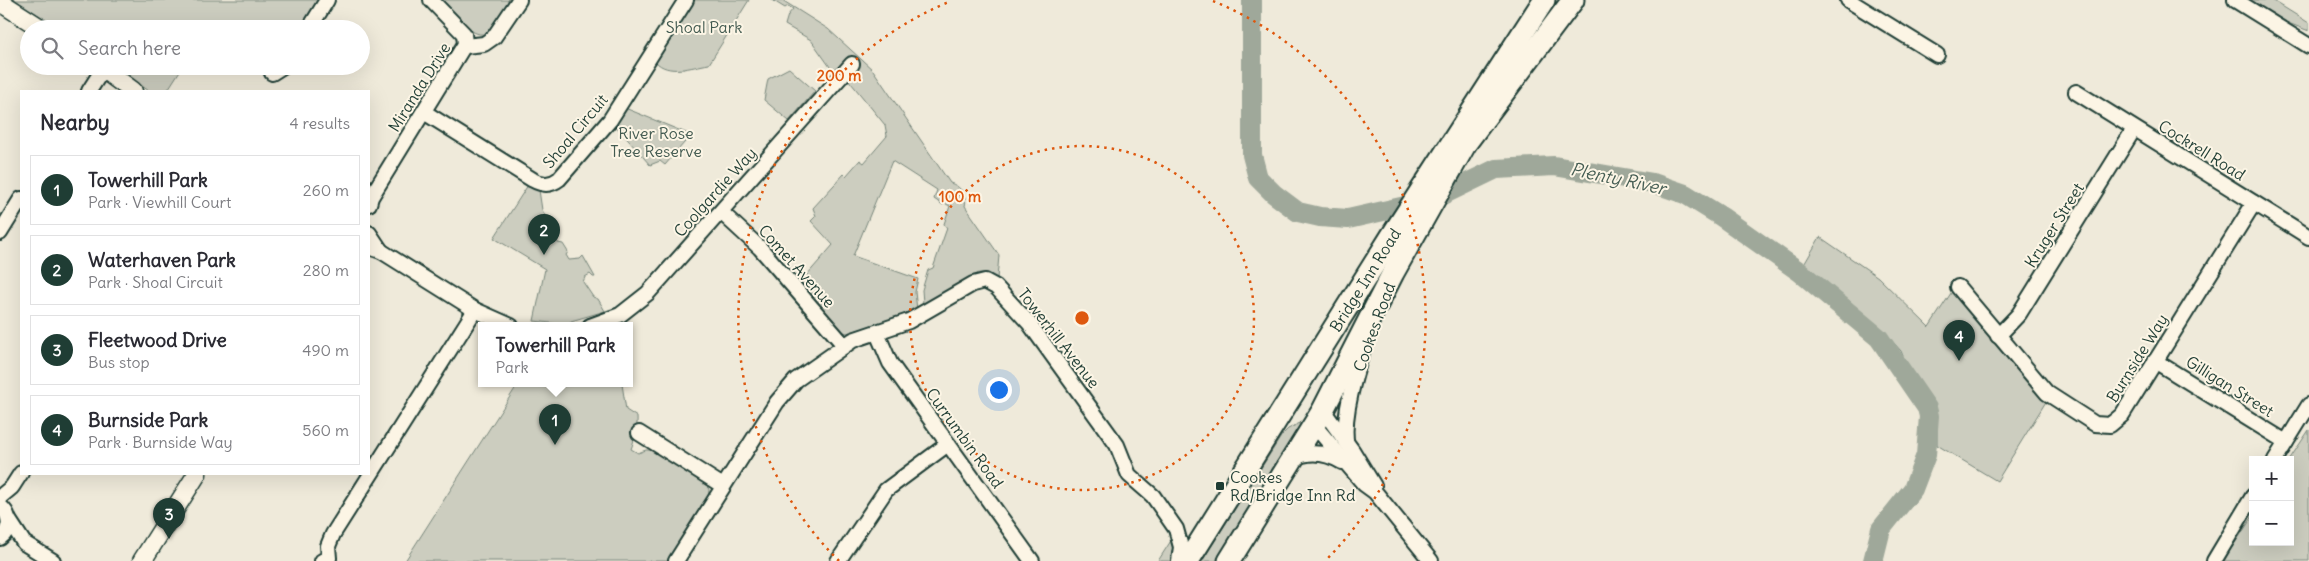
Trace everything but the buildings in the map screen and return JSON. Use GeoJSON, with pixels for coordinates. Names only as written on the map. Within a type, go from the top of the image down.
{"type":"FeatureCollection","features":[{"type":"Feature","properties":{"kind":"main road","name":"Bridge Inn Road"},"geometry":{"type":"LineString","coordinates":[[1188,561],[1390,239],[1544,0]]}},
{"type":"Feature","properties":{"kind":"main road","name":"Bridge Inn Road"},"geometry":{"type":"LineString","coordinates":[[1229,561],[1319,418],[1393,273],[1466,143],[1573,0]]}},
{"type":"Feature","properties":{"kind":"main road"},"geometry":{"type":"LineString","coordinates":[[1294,393],[1319,418]]}},
{"type":"Feature","properties":{"kind":"street"},"geometry":{"type":"LineString","coordinates":[[315,20],[327,0]]}},
{"type":"Feature","properties":{"kind":"street","name":"Miranda Drive"},"geometry":{"type":"LineString","coordinates":[[370,198],[465,42],[460,29],[431,0]]}},
{"type":"Feature","properties":{"kind":"street"},"geometry":{"type":"LineString","coordinates":[[465,42],[484,44],[498,34],[519,0]]}},
{"type":"Feature","properties":{"kind":"street","name":"Shoal Circuit"},"geometry":{"type":"LineString","coordinates":[[424,112],[533,180],[542,184],[551,184],[559,179],[607,125],[686,0]]}},
{"type":"Feature","properties":{"kind":"street"},"geometry":{"type":"LineString","coordinates":[[1848,0],[1937,55]]}},
{"type":"Feature","properties":{"kind":"street"},"geometry":{"type":"LineString","coordinates":[[2235,0],[2309,46]]}},
{"type":"Feature","properties":{"kind":"street"},"geometry":{"type":"LineString","coordinates":[[0,2],[28,20]]}},
{"type":"Feature","properties":{"kind":"street","name":"Coolgardie Way"},"geometry":{"type":"LineString","coordinates":[[602,322],[615,318],[642,299],[852,64]]}},
{"type":"Feature","properties":{"kind":"street"},"geometry":{"type":"LineString","coordinates":[[90,90],[97,75]]}},
{"type":"Feature","properties":{"kind":"street"},"geometry":{"type":"LineString","coordinates":[[111,75],[132,90]]}},
{"type":"Feature","properties":{"kind":"street","name":"Cockrell Road"},"geometry":{"type":"LineString","coordinates":[[2076,92],[2309,237]]}},
{"type":"Feature","properties":{"kind":"street","name":"Kruger Street"},"geometry":{"type":"LineString","coordinates":[[1998,336],[2020,314],[2134,129]]}},
{"type":"Feature","properties":{"kind":"street"},"geometry":{"type":"LineString","coordinates":[[0,233],[20,201]]}},
{"type":"Feature","properties":{"kind":"street","name":"Burnside Way"},"geometry":{"type":"LineString","coordinates":[[1958,287],[2047,393],[2100,425],[2110,425],[2119,419],[2254,203]]}},
{"type":"Feature","properties":{"kind":"street","name":"Comet Avenue"},"geometry":{"type":"LineString","coordinates":[[721,212],[760,248],[844,345]]}},
{"type":"Feature","properties":{"kind":"street"},"geometry":{"type":"LineString","coordinates":[[370,236],[375,249],[475,310],[502,322]]}},
{"type":"Feature","properties":{"kind":"street","name":"Cookes Road"},"geometry":{"type":"LineString","coordinates":[[1346,441],[1346,420],[1356,372],[1368,335],[1388,291],[1393,273]]}},
{"type":"Feature","properties":{"kind":"street","name":"Towerhill Avenue"},"geometry":{"type":"LineString","coordinates":[[676,561],[783,394],[801,376],[844,345],[860,337],[909,321],[973,284],[985,281],[992,284],[1029,323],[1117,445],[1129,475],[1157,501],[1176,529],[1180,540],[1179,561]]}},
{"type":"Feature","properties":{"kind":"street"},"geometry":{"type":"LineString","coordinates":[[327,560],[328,546],[333,534],[475,310]]}},
{"type":"Feature","properties":{"kind":"street","name":"Currumbin Road"},"geometry":{"type":"LineString","coordinates":[[877,333],[890,363],[1031,561]]}},
{"type":"Feature","properties":{"kind":"street","name":"Gilligan Street"},"geometry":{"type":"LineString","coordinates":[[2155,361],[2286,442]]}},
{"type":"Feature","properties":{"kind":"street"},"geometry":{"type":"LineString","coordinates":[[2277,456],[2309,405]]}},
{"type":"Feature","properties":{"kind":"street"},"geometry":{"type":"LineString","coordinates":[[1319,418],[1346,441],[1370,477],[1376,492],[1431,561]]}},
{"type":"Feature","properties":{"kind":"street"},"geometry":{"type":"LineString","coordinates":[[1319,418],[1349,466],[1369,488],[1376,492]]}},
{"type":"Feature","properties":{"kind":"street"},"geometry":{"type":"LineString","coordinates":[[640,439],[723,486]]}},
{"type":"Feature","properties":{"kind":"street"},"geometry":{"type":"LineString","coordinates":[[838,561],[886,490],[948,444]]}},
{"type":"Feature","properties":{"kind":"street"},"geometry":{"type":"LineString","coordinates":[[1294,458],[1304,454],[1319,453],[1332,456],[1349,466]]}},
{"type":"Feature","properties":{"kind":"street"},"geometry":{"type":"LineString","coordinates":[[0,497],[12,487],[20,475]]}},
{"type":"Feature","properties":{"kind":"street"},"geometry":{"type":"LineString","coordinates":[[142,561],[196,475]]}},
{"type":"Feature","properties":{"kind":"street"},"geometry":{"type":"LineString","coordinates":[[0,539],[6,532],[6,515],[12,487]]}},
{"type":"Feature","properties":{"kind":"street"},"geometry":{"type":"LineString","coordinates":[[2214,561],[2250,501]]}},
{"type":"Feature","properties":{"kind":"street"},"geometry":{"type":"LineString","coordinates":[[6,515],[24,543]]}},
{"type":"Feature","properties":{"kind":"street"},"geometry":{"type":"LineString","coordinates":[[1176,529],[1188,534],[1208,529]]}},
{"type":"Feature","properties":{"kind":"street"},"geometry":{"type":"LineString","coordinates":[[0,539],[24,543],[53,561]]}},
{"type":"Feature","properties":{"kind":"green space"},"geometry":{"type":"Polygon","coordinates":[[[15,0],[320,0],[308,20],[46,20],[15,0]]]}},
{"type":"Feature","properties":{"kind":"green space"},"geometry":{"type":"Polygon","coordinates":[[[440,0],[512,0],[495,26],[489,32],[483,34],[476,33],[462,24],[440,0]]]}},
{"type":"Feature","properties":{"kind":"green space","name":"Shoal Park"},"geometry":{"type":"Polygon","coordinates":[[[693,0],[749,0],[709,64],[680,69],[660,66],[655,61],[693,0]]]}},
{"type":"Feature","properties":{"kind":"green space"},"geometry":{"type":"Polygon","coordinates":[[[772,0],[782,0],[828,29],[873,70],[950,183],[957,186],[964,195],[965,206],[999,255],[997,279],[988,273],[979,273],[926,304],[923,303],[922,290],[928,270],[933,268],[947,228],[944,224],[950,206],[944,203],[943,205],[934,199],[937,190],[892,161],[853,256],[918,279],[915,292],[917,310],[905,316],[847,333],[841,331],[799,284],[833,245],[811,221],[816,216],[813,208],[844,174],[846,176],[860,160],[864,163],[887,136],[885,125],[847,78],[835,74],[811,40],[785,25],[788,15],[793,9],[788,6],[785,8],[772,0]]]}},
{"type":"Feature","properties":{"kind":"green space"},"geometry":{"type":"Polygon","coordinates":[[[2248,0],[2272,0],[2309,23],[2309,31],[2283,21],[2248,0]]]}},
{"type":"Feature","properties":{"kind":"green space"},"geometry":{"type":"Polygon","coordinates":[[[789,68],[815,91],[789,121],[764,100],[768,79],[789,68]]]}},
{"type":"Feature","properties":{"kind":"green space"},"geometry":{"type":"Polygon","coordinates":[[[122,75],[177,75],[168,90],[148,90],[135,81],[128,80],[122,75]]]}},
{"type":"Feature","properties":{"kind":"green space","name":"River Rose Tree Reserve"},"geometry":{"type":"Polygon","coordinates":[[[625,108],[691,135],[665,165],[660,161],[650,165],[615,125],[625,108]]]}},
{"type":"Feature","properties":{"kind":"green space"},"geometry":{"type":"Polygon","coordinates":[[[528,185],[539,190],[542,210],[549,222],[548,228],[558,243],[563,244],[568,252],[566,255],[569,260],[580,259],[583,256],[595,277],[590,274],[585,277],[583,282],[593,297],[598,299],[605,311],[570,322],[534,321],[545,269],[494,238],[528,185]]]}},
{"type":"Feature","properties":{"kind":"green space"},"geometry":{"type":"Polygon","coordinates":[[[1820,237],[1878,277],[1929,327],[1953,290],[2047,400],[1997,481],[1937,445],[1937,412],[1912,378],[1901,351],[1885,333],[1845,297],[1832,292],[1802,268],[1820,237]]]}},
{"type":"Feature","properties":{"kind":"green space"},"geometry":{"type":"Polygon","coordinates":[[[516,387],[622,387],[626,410],[637,417],[636,433],[631,449],[638,453],[653,450],[706,482],[709,490],[708,498],[668,561],[405,561],[516,387]]]}},
{"type":"Feature","properties":{"kind":"green space"},"geometry":{"type":"Polygon","coordinates":[[[1302,422],[1304,423],[1221,561],[1202,561],[1282,435],[1288,429],[1302,422]]]}},
{"type":"Feature","properties":{"kind":"green space"},"geometry":{"type":"Polygon","coordinates":[[[2309,430],[2309,561],[2223,561],[2249,522],[2249,546],[2294,546],[2294,456],[2292,456],[2309,430]]]}},
{"type":"Feature","properties":{"kind":"green space"},"geometry":{"type":"Polygon","coordinates":[[[1174,536],[1176,540],[1174,561],[1158,561],[1174,536]]]}},
{"type":"Feature","properties":{"kind":"waterway","name":"Plenty River"},"geometry":{"type":"LineString","coordinates":[[1252,0],[1252,155],[1258,178],[1274,194],[1298,212],[1320,217],[1348,219],[1432,200],[1496,169],[1554,166],[1653,183],[1685,194],[1722,217],[1800,272],[1879,338],[1927,408],[1929,416],[1926,455],[1913,489],[1881,529],[1873,561]]}},
{"type":"Feature","properties":{"kind":"place","name":"Waterhaven Park"},"geometry":{"type":"Point","coordinates":[544,255]}},
{"type":"Feature","properties":{"kind":"place","name":"Burnside Park"},"geometry":{"type":"Point","coordinates":[1959,361]}},
{"type":"Feature","properties":{"kind":"place","name":"Towerhill Park"},"geometry":{"type":"Point","coordinates":[555,445]}},
{"type":"Feature","properties":{"kind":"place","name":"Cookes Rd/Bridge Inn Rd"},"geometry":{"type":"Point","coordinates":[1220,486]}},
{"type":"Feature","properties":{"kind":"place","name":"Fleetwood Drive"},"geometry":{"type":"Point","coordinates":[169,539]}}]}
